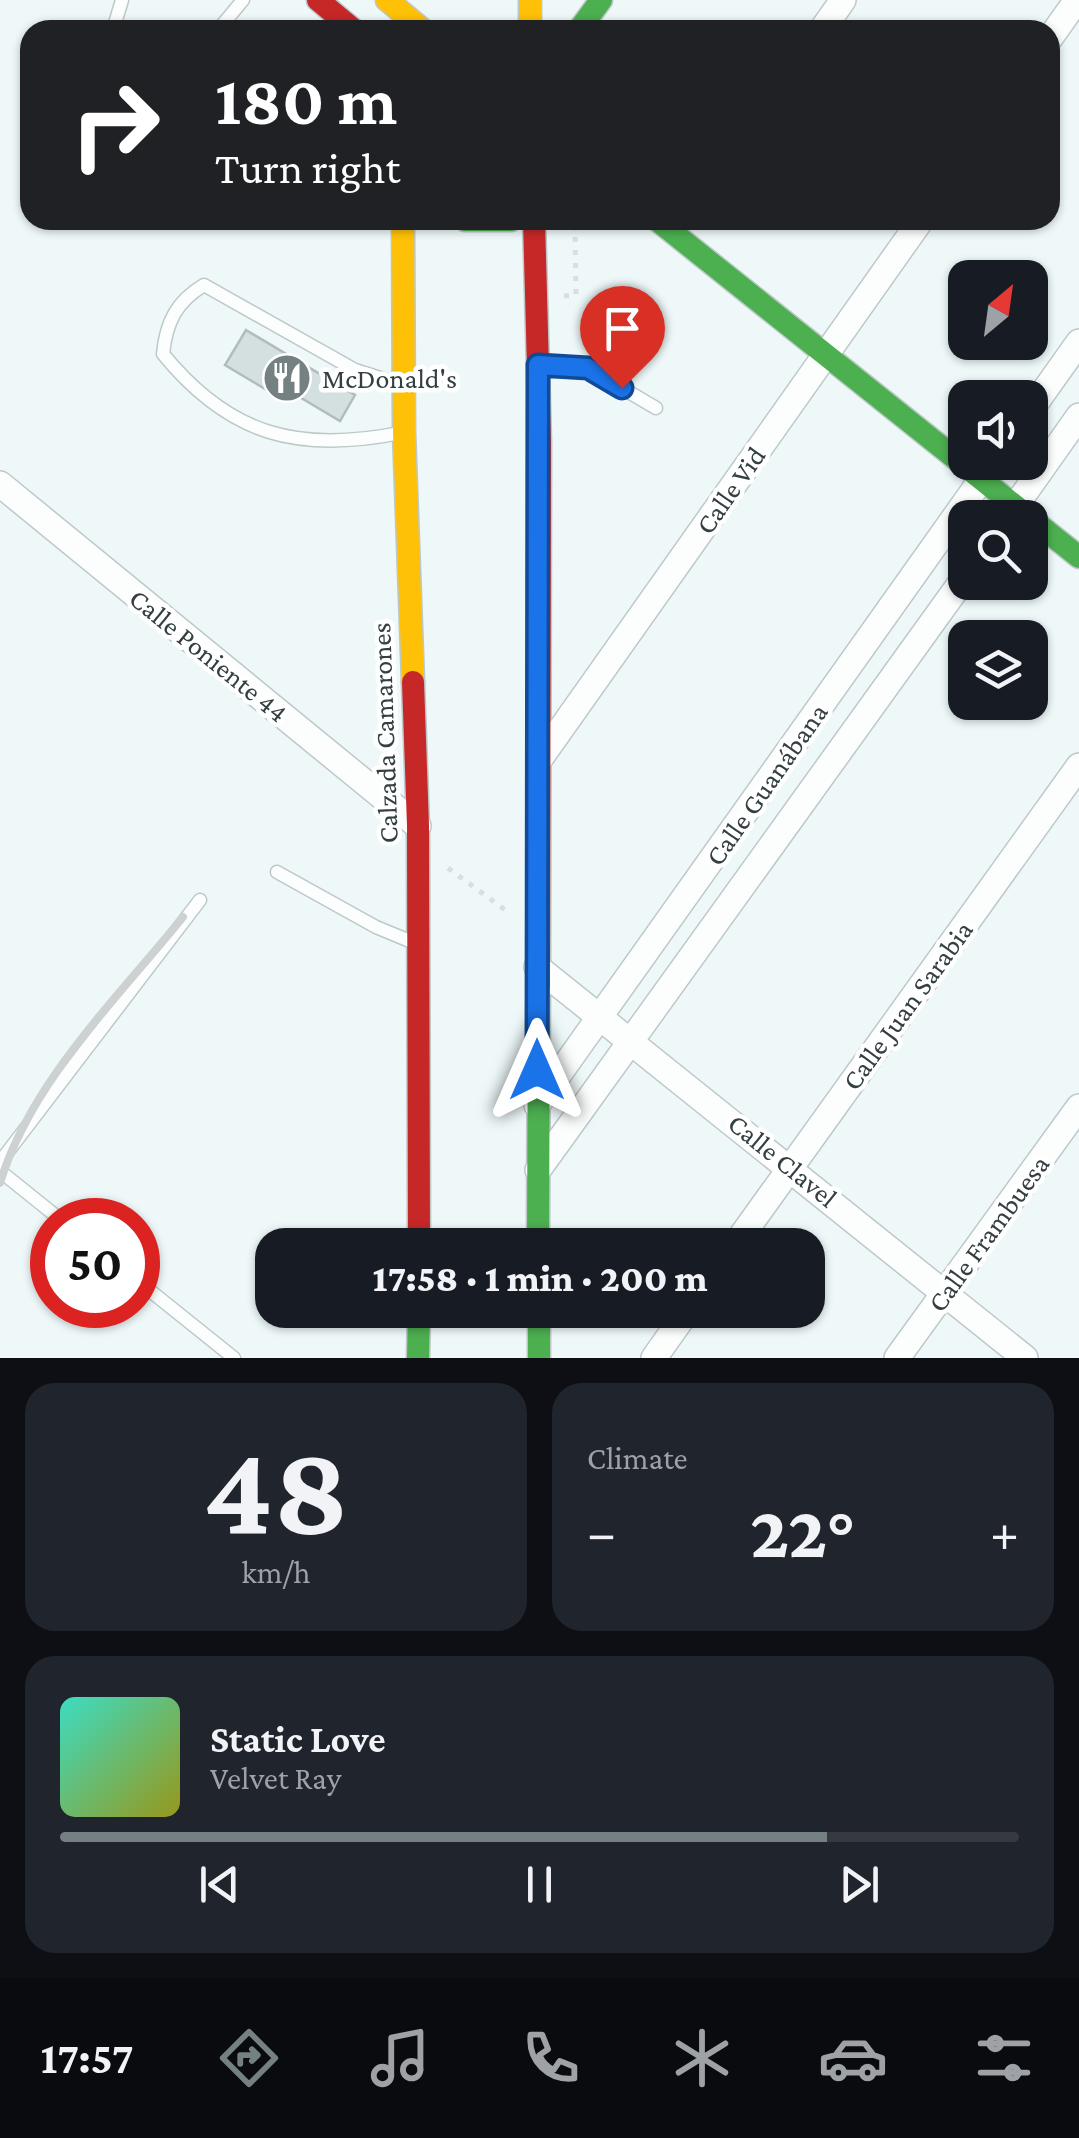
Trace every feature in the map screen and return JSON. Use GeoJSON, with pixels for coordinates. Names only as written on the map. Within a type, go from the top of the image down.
{"type":"FeatureCollection","features":[{"type":"Feature","properties":{"kind":"main road"},"geometry":{"type":"LineString","coordinates":[[318,0],[342,20]]}},
{"type":"Feature","properties":{"kind":"main road","name":"Calzada Camarones"},"geometry":{"type":"LineString","coordinates":[[403,230],[404,432],[418,836],[419,1228]]}},
{"type":"Feature","properties":{"kind":"main road"},"geometry":{"type":"LineString","coordinates":[[534,230],[540,760],[538,1228]]}},
{"type":"Feature","properties":{"kind":"main road"},"geometry":{"type":"LineString","coordinates":[[681,230],[826,355],[948,442]]}},
{"type":"Feature","properties":{"kind":"main road"},"geometry":{"type":"LineString","coordinates":[[1048,536],[1079,557]]}},
{"type":"Feature","properties":{"kind":"main road"},"geometry":{"type":"LineString","coordinates":[[418,1328],[418,1358]]}},
{"type":"Feature","properties":{"kind":"main road"},"geometry":{"type":"LineString","coordinates":[[539,1328],[539,1358]]}},
{"type":"Feature","properties":{"kind":"street"},"geometry":{"type":"LineString","coordinates":[[1060,23],[1076,0]]}},
{"type":"Feature","properties":{"kind":"street","name":"Calle Vid"},"geometry":{"type":"LineString","coordinates":[[540,760],[914,230]]}},
{"type":"Feature","properties":{"kind":"street"},"geometry":{"type":"LineString","coordinates":[[1048,386],[1079,342]]}},
{"type":"Feature","properties":{"kind":"street"},"geometry":{"type":"LineString","coordinates":[[1020,500],[1079,416]]}},
{"type":"Feature","properties":{"kind":"street","name":"Calle Guanábana"},"geometry":{"type":"LineString","coordinates":[[537,1105],[982,480]]}},
{"type":"Feature","properties":{"kind":"street","name":"Calle Poniente 44"},"geometry":{"type":"LineString","coordinates":[[0,484],[418,836]]}},
{"type":"Feature","properties":{"kind":"street","name":"Calle Guanábana"},"geometry":{"type":"LineString","coordinates":[[538,1170],[948,600]]}},
{"type":"Feature","properties":{"kind":"street"},"geometry":{"type":"LineString","coordinates":[[785,758],[819,782]]}},
{"type":"Feature","properties":{"kind":"street","name":"Calle Juan Sarabia"},"geometry":{"type":"LineString","coordinates":[[747,1228],[1079,766]]}},
{"type":"Feature","properties":{"kind":"street","name":"Calle Clavel"},"geometry":{"type":"LineString","coordinates":[[537,967],[791,1166],[1024,1358]]}},
{"type":"Feature","properties":{"kind":"street","name":"Calle Frambuesa"},"geometry":{"type":"LineString","coordinates":[[897,1358],[1079,1107]]}},
{"type":"Feature","properties":{"kind":"street"},"geometry":{"type":"LineString","coordinates":[[654,1358],[675,1328]]}},
{"type":"Feature","properties":{"kind":"lane"},"geometry":{"type":"LineString","coordinates":[[226,20],[243,0]]}},
{"type":"Feature","properties":{"kind":"lane"},"geometry":{"type":"LineString","coordinates":[[404,386],[355,370],[204,285],[178,306],[165,329],[163,354],[185,381],[245,422],[286,441],[353,442],[404,432]]}},
{"type":"Feature","properties":{"kind":"lane"},"geometry":{"type":"LineString","coordinates":[[538,365],[588,368],[656,408]]}},
{"type":"Feature","properties":{"kind":"lane"},"geometry":{"type":"LineString","coordinates":[[277,872],[376,928],[418,944]]}},
{"type":"Feature","properties":{"kind":"lane"},"geometry":{"type":"LineString","coordinates":[[0,1162],[200,900]]}},
{"type":"Feature","properties":{"kind":"lane"},"geometry":{"type":"LineString","coordinates":[[0,1171],[34,1198]]}},
{"type":"Feature","properties":{"kind":"lane"},"geometry":{"type":"LineString","coordinates":[[160,1299],[234,1358]]}},
{"type":"Feature","properties":{"kind":"path"},"geometry":{"type":"LineString","coordinates":[[575,230],[576,295]]}},
{"type":"Feature","properties":{"kind":"path"},"geometry":{"type":"LineString","coordinates":[[418,836],[538,934]]}},
{"type":"Feature","properties":{"kind":"building","name":"McDonald's"},"geometry":{"type":"Polygon","coordinates":[[[246,330],[355,395],[340,421],[291,392],[285,401],[225,365],[246,330]]]}},
{"type":"Feature","properties":{"kind":"railway"},"geometry":{"type":"LineString","coordinates":[[0,1183],[32,1110],[54,1076],[183,917]]}},
{"type":"Feature","properties":{"kind":"traffic: fast"},"geometry":{"type":"LineString","coordinates":[[586,20],[601,0]]}},
{"type":"Feature","properties":{"kind":"traffic: fast"},"geometry":{"type":"LineString","coordinates":[[670,230],[1079,557]]}},
{"type":"Feature","properties":{"kind":"traffic: fast"},"geometry":{"type":"LineString","coordinates":[[538,1228],[539,985]]}},
{"type":"Feature","properties":{"kind":"traffic: fast"},"geometry":{"type":"LineString","coordinates":[[418,1358],[419,1328]]}},
{"type":"Feature","properties":{"kind":"traffic: fast"},"geometry":{"type":"LineString","coordinates":[[539,1328],[539,1358]]}},
{"type":"Feature","properties":{"kind":"traffic: slow"},"geometry":{"type":"LineString","coordinates":[[387,0],[411,20]]}},
{"type":"Feature","properties":{"kind":"traffic: slow"},"geometry":{"type":"LineString","coordinates":[[530,0],[530,20]]}},
{"type":"Feature","properties":{"kind":"traffic: slow"},"geometry":{"type":"LineString","coordinates":[[403,230],[404,432],[413,682]]}},
{"type":"Feature","properties":{"kind":"traffic: jam"},"geometry":{"type":"LineString","coordinates":[[318,0],[342,20]]}},
{"type":"Feature","properties":{"kind":"traffic: jam"},"geometry":{"type":"LineString","coordinates":[[534,230],[540,443],[539,985]]}},
{"type":"Feature","properties":{"kind":"traffic: jam"},"geometry":{"type":"LineString","coordinates":[[413,682],[418,826],[419,1228]]}},
{"type":"Feature","properties":{"kind":"place","name":"McDonald's"},"geometry":{"type":"Point","coordinates":[287,378]}},
{"type":"Feature","properties":{"kind":"route"},"geometry":{"type":"LineString","coordinates":[[537,1070],[538,365],[588,368],[622,388]]}}]}
